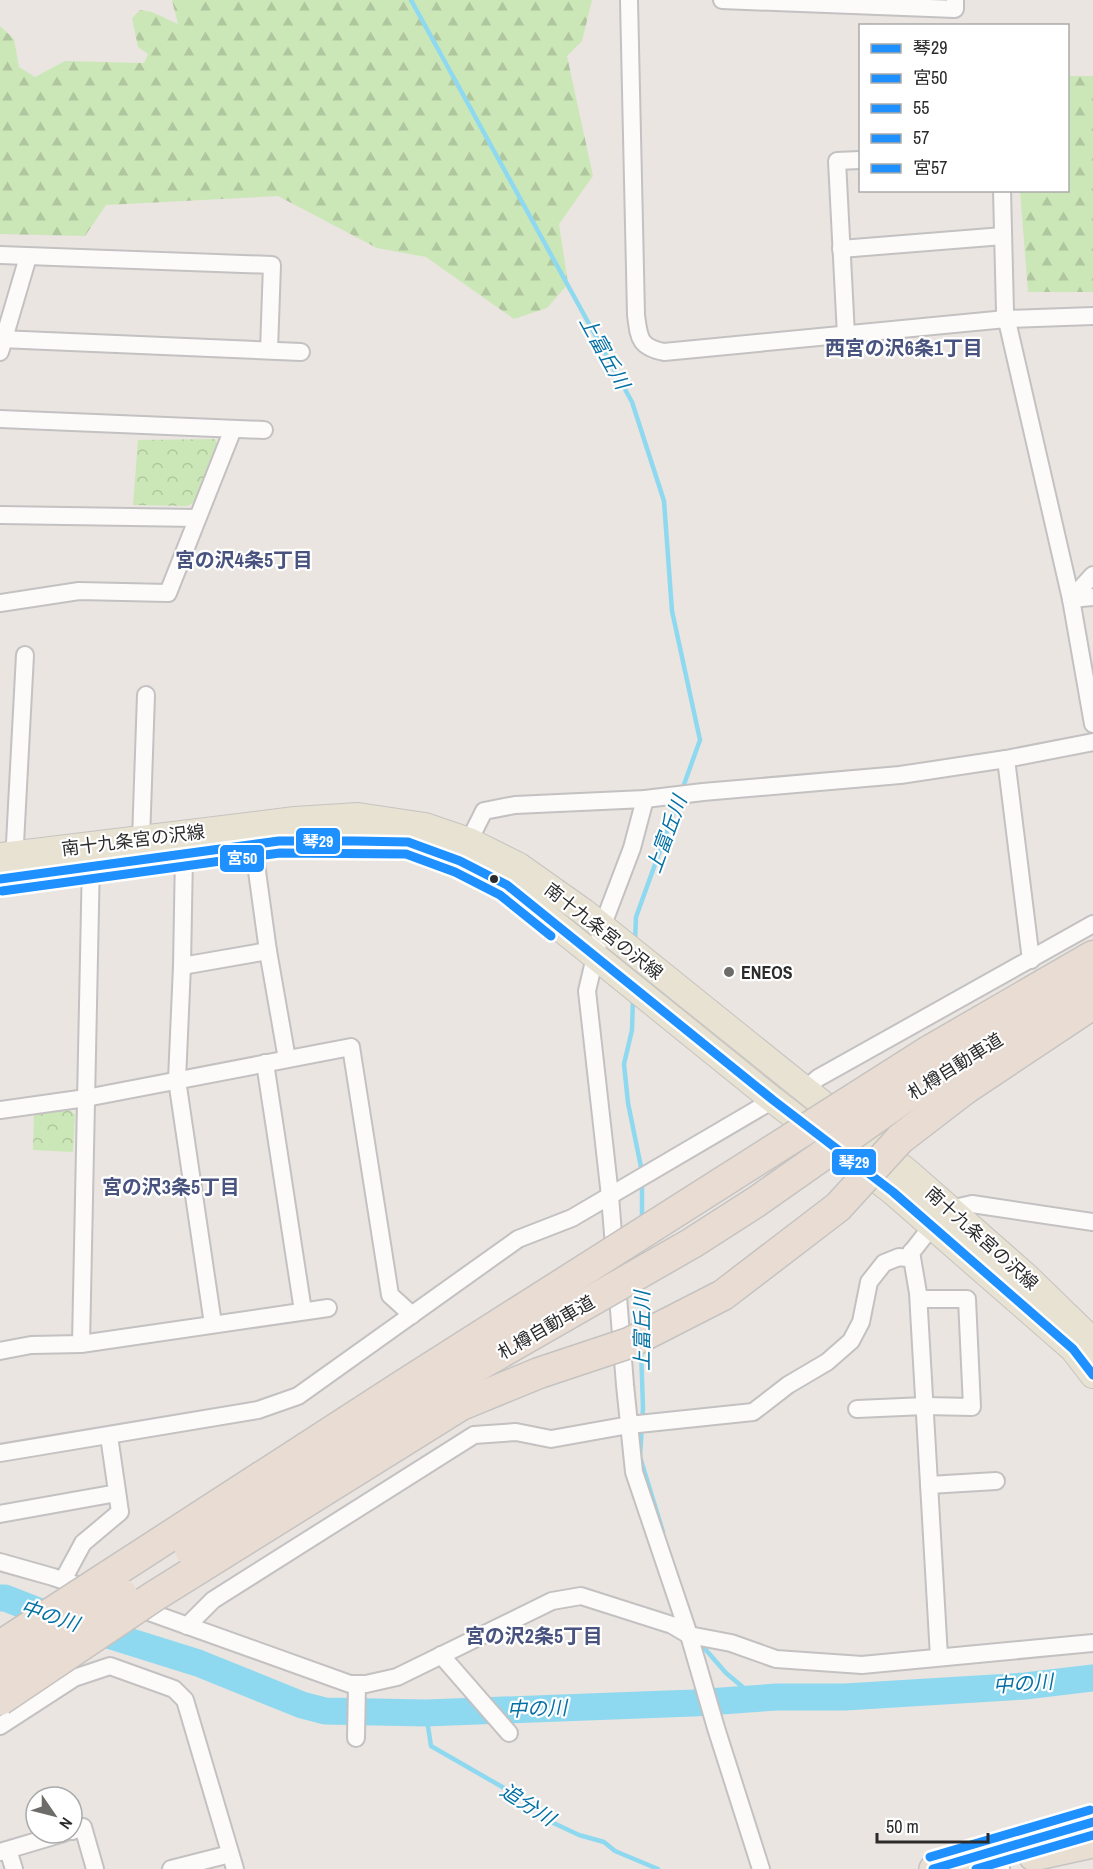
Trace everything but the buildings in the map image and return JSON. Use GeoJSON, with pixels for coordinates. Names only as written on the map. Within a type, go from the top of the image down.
{"type":"FeatureCollection","features":[{"type":"Feature","properties":{"kind":"highway","name":"札樽自動車道"},"geometry":{"type":"LineString","coordinates":[[0,1646],[390,1394],[935,1062],[1093,956]]}},
{"type":"Feature","properties":{"kind":"highway","name":"札樽自動車道"},"geometry":{"type":"LineString","coordinates":[[0,1674],[460,1376],[719,1226],[756,1202],[935,1062],[1093,983]]}},
{"type":"Feature","properties":{"kind":"highway"},"geometry":{"type":"LineString","coordinates":[[0,1700],[153,1597],[461,1405],[538,1373],[629,1343],[723,1295],[838,1208],[900,1139],[965,1089],[1093,1003]]}},
{"type":"Feature","properties":{"kind":"highway"},"geometry":{"type":"LineString","coordinates":[[933,1869],[1093,1822]]}},
{"type":"Feature","properties":{"kind":"highway"},"geometry":{"type":"LineString","coordinates":[[995,1868],[1093,1844]]}},
{"type":"Feature","properties":{"kind":"main road","name":"南十九条宮の沢線"},"geometry":{"type":"LineString","coordinates":[[7,867],[252,835],[295,820],[358,816],[425,825],[464,851],[773,1100],[893,1192],[941,1218],[1026,1276],[1093,1341]]}},
{"type":"Feature","properties":{"kind":"main road","name":"南十九条宮の沢線"},"geometry":{"type":"LineString","coordinates":[[91,857],[141,840],[186,844]]}},
{"type":"Feature","properties":{"kind":"main road","name":"南十九条宮の沢線"},"geometry":{"type":"LineString","coordinates":[[464,851],[519,866],[604,929],[909,1174],[941,1218],[1073,1349],[1093,1376]]}},
{"type":"Feature","properties":{"kind":"street"},"geometry":{"type":"LineString","coordinates":[[629,0],[636,315],[639,339],[650,350],[664,352],[1006,319],[1093,316]]}},
{"type":"Feature","properties":{"kind":"street"},"geometry":{"type":"LineString","coordinates":[[722,0],[955,9],[955,0]]}},
{"type":"Feature","properties":{"kind":"street"},"geometry":{"type":"LineString","coordinates":[[846,335],[837,161],[859,160]]}},
{"type":"Feature","properties":{"kind":"street"},"geometry":{"type":"LineString","coordinates":[[1002,192],[1006,319],[1071,599],[1093,724]]}},
{"type":"Feature","properties":{"kind":"street"},"geometry":{"type":"LineString","coordinates":[[841,249],[1003,237]]}},
{"type":"Feature","properties":{"kind":"street"},"geometry":{"type":"LineString","coordinates":[[0,255],[272,265],[269,350]]}},
{"type":"Feature","properties":{"kind":"street"},"geometry":{"type":"LineString","coordinates":[[28,257],[1,343],[301,352]]}},
{"type":"Feature","properties":{"kind":"street"},"geometry":{"type":"LineString","coordinates":[[0,419],[264,430]]}},
{"type":"Feature","properties":{"kind":"street"},"geometry":{"type":"LineString","coordinates":[[0,603],[79,591],[168,593],[233,429]]}},
{"type":"Feature","properties":{"kind":"street"},"geometry":{"type":"LineString","coordinates":[[0,515],[197,519]]}},
{"type":"Feature","properties":{"kind":"street"},"geometry":{"type":"LineString","coordinates":[[1071,599],[1093,575]]}},
{"type":"Feature","properties":{"kind":"street"},"geometry":{"type":"LineString","coordinates":[[1071,599],[1093,597]]}},
{"type":"Feature","properties":{"kind":"street"},"geometry":{"type":"LineString","coordinates":[[7,867],[25,655]]}},
{"type":"Feature","properties":{"kind":"street"},"geometry":{"type":"LineString","coordinates":[[141,840],[146,695]]}},
{"type":"Feature","properties":{"kind":"street"},"geometry":{"type":"LineString","coordinates":[[464,851],[484,811],[515,805],[645,799],[900,775],[1006,759],[1093,742]]}},
{"type":"Feature","properties":{"kind":"street"},"geometry":{"type":"LineString","coordinates":[[1006,759],[1031,960]]}},
{"type":"Feature","properties":{"kind":"street"},"geometry":{"type":"LineString","coordinates":[[645,799],[632,848],[604,929],[599,959],[587,991],[610,1196],[634,1472],[689,1635],[761,1869]]}},
{"type":"Feature","properties":{"kind":"street"},"geometry":{"type":"LineString","coordinates":[[252,835],[268,951],[287,1059]]}},
{"type":"Feature","properties":{"kind":"street"},"geometry":{"type":"LineString","coordinates":[[186,844],[177,1080],[213,1324]]}},
{"type":"Feature","properties":{"kind":"street"},"geometry":{"type":"LineString","coordinates":[[81,1344],[91,857]]}},
{"type":"Feature","properties":{"kind":"street"},"geometry":{"type":"LineString","coordinates":[[804,1090],[818,1078],[1093,924]]}},
{"type":"Feature","properties":{"kind":"street"},"geometry":{"type":"LineString","coordinates":[[182,966],[268,951]]}},
{"type":"Feature","properties":{"kind":"street"},"geometry":{"type":"LineString","coordinates":[[0,1110],[86,1098],[351,1047],[390,1295],[412,1315]]}},
{"type":"Feature","properties":{"kind":"street"},"geometry":{"type":"LineString","coordinates":[[265,1063],[303,1311]]}},
{"type":"Feature","properties":{"kind":"street"},"geometry":{"type":"LineString","coordinates":[[0,1453],[258,1410],[298,1396],[518,1239],[572,1218],[773,1100]]}},
{"type":"Feature","properties":{"kind":"street"},"geometry":{"type":"LineString","coordinates":[[187,1626],[213,1600],[474,1434],[516,1432],[551,1438],[629,1425],[753,1412],[788,1385],[827,1362],[851,1341],[861,1322],[869,1282],[884,1263],[898,1257],[907,1258],[941,1218],[972,1204],[1093,1222]]}},
{"type":"Feature","properties":{"kind":"street"},"geometry":{"type":"LineString","coordinates":[[911,1252],[919,1299],[939,1658]]}},
{"type":"Feature","properties":{"kind":"street"},"geometry":{"type":"LineString","coordinates":[[857,1409],[925,1406],[972,1407],[967,1299],[919,1299]]}},
{"type":"Feature","properties":{"kind":"street"},"geometry":{"type":"LineString","coordinates":[[0,1351],[31,1345],[81,1344],[328,1308]]}},
{"type":"Feature","properties":{"kind":"street"},"geometry":{"type":"LineString","coordinates":[[63,1580],[83,1543],[120,1512],[109,1436]]}},
{"type":"Feature","properties":{"kind":"street"},"geometry":{"type":"LineString","coordinates":[[929,1485],[996,1481]]}},
{"type":"Feature","properties":{"kind":"street"},"geometry":{"type":"LineString","coordinates":[[0,1514],[117,1493]]}},
{"type":"Feature","properties":{"kind":"street"},"geometry":{"type":"LineString","coordinates":[[0,1562],[63,1580],[350,1684],[397,1677],[552,1601],[573,1596],[581,1596],[672,1625],[689,1635],[731,1643],[776,1659],[787,1660],[862,1665],[1093,1643]]}},
{"type":"Feature","properties":{"kind":"street"},"geometry":{"type":"LineString","coordinates":[[441,1655],[509,1733]]}},
{"type":"Feature","properties":{"kind":"street"},"geometry":{"type":"LineString","coordinates":[[0,1726],[74,1678],[110,1666],[174,1689],[185,1700],[232,1862],[171,1869]]}},
{"type":"Feature","properties":{"kind":"street"},"geometry":{"type":"LineString","coordinates":[[356,1738],[357,1684]]}},
{"type":"Feature","properties":{"kind":"street"},"geometry":{"type":"LineString","coordinates":[[84,1830],[95,1869]]}},
{"type":"Feature","properties":{"kind":"street"},"geometry":{"type":"LineString","coordinates":[[14,1869],[4,1851],[24,1845]]}},
{"type":"Feature","properties":{"kind":"green space"},"geometry":{"type":"Polygon","coordinates":[[[172,0],[592,0],[582,41],[567,56],[593,176],[559,224],[568,284],[547,308],[514,319],[426,257],[377,248],[278,196],[106,205],[85,236],[0,234],[0,26],[14,39],[19,67],[35,77],[65,61],[144,63],[148,54],[138,47],[132,18],[140,10],[152,12],[178,24],[172,0]]]}},
{"type":"Feature","properties":{"kind":"green space"},"geometry":{"type":"Polygon","coordinates":[[[1069,76],[1093,76],[1093,292],[1028,292],[1020,192],[1069,192],[1069,76]]]}},
{"type":"Feature","properties":{"kind":"green space"},"geometry":{"type":"Polygon","coordinates":[[[215,439],[217,443],[194,502],[188,506],[133,505],[138,440],[215,439]]]}},
{"type":"Feature","properties":{"kind":"green space"},"geometry":{"type":"Polygon","coordinates":[[[70,1110],[75,1115],[73,1152],[33,1150],[34,1112],[70,1110]]]}},
{"type":"Feature","properties":{"kind":"waterway","name":"上富丘川"},"geometry":{"type":"LineString","coordinates":[[411,0],[632,402],[664,501],[672,611],[700,740],[682,790]]}},
{"type":"Feature","properties":{"kind":"waterway","name":"上富丘川"},"geometry":{"type":"LineString","coordinates":[[635,941],[636,917],[679,798]]}},
{"type":"Feature","properties":{"kind":"waterway","name":"上富丘川"},"geometry":{"type":"LineString","coordinates":[[633,997],[632,1030],[624,1064],[628,1103],[642,1172]]}},
{"type":"Feature","properties":{"kind":"waterway","name":"上富丘川"},"geometry":{"type":"LineString","coordinates":[[642,1181],[642,1220]]}},
{"type":"Feature","properties":{"kind":"waterway","name":"上富丘川"},"geometry":{"type":"LineString","coordinates":[[640,1325],[641,1286]]}},
{"type":"Feature","properties":{"kind":"waterway","name":"上富丘川"},"geometry":{"type":"LineString","coordinates":[[641,1349],[643,1408],[640,1457],[663,1532]]}},
{"type":"Feature","properties":{"kind":"waterway","name":"中の川"},"geometry":{"type":"LineString","coordinates":[[0,1598],[67,1622],[198,1663],[302,1705],[325,1711],[426,1713],[693,1703],[777,1697],[845,1697],[1025,1686],[1093,1678]]}},
{"type":"Feature","properties":{"kind":"waterway","name":"上富丘川"},"geometry":{"type":"LineString","coordinates":[[699,1642],[726,1673],[757,1699]]}},
{"type":"Feature","properties":{"kind":"waterway","name":"追分川"},"geometry":{"type":"LineString","coordinates":[[426,1713],[431,1746],[537,1807],[545,1819],[579,1835],[604,1842],[615,1851],[658,1869]]}},
{"type":"Feature","properties":{"kind":"transit line","name":"琴29"},"geometry":{"type":"LineString","coordinates":[[0,879],[279,841],[408,842],[460,861],[507,885],[773,1100],[893,1192],[1073,1349],[1093,1375]]}},
{"type":"Feature","properties":{"kind":"transit line","name":"宮50"},"geometry":{"type":"LineString","coordinates":[[2,891],[280,853],[406,854],[455,872],[500,895],[551,936]]}},
{"type":"Feature","properties":{"kind":"transit line","name":"宮57"},"geometry":{"type":"LineString","coordinates":[[930,1857],[1090,1810]]}},
{"type":"Feature","properties":{"kind":"transit line","name":"55"},"geometry":{"type":"LineString","coordinates":[[933,1869],[1093,1822]]}},
{"type":"Feature","properties":{"kind":"transit line","name":"57"},"geometry":{"type":"LineString","coordinates":[[976,1869],[1093,1835]]}},
{"type":"Feature","properties":{"kind":"place","name":"ENEOS"},"geometry":{"type":"Point","coordinates":[729,972]}},
{"type":"Feature","properties":{"kind":"district","name":"西宮の沢6条1丁目"},"geometry":{"type":"Point","coordinates":[904,347]}},
{"type":"Feature","properties":{"kind":"district","name":"宮の沢4条5丁目"},"geometry":{"type":"Point","coordinates":[244,559]}},
{"type":"Feature","properties":{"kind":"district","name":"宮の沢3条5丁目"},"geometry":{"type":"Point","coordinates":[171,1186]}},
{"type":"Feature","properties":{"kind":"district","name":"宮の沢2条5丁目"},"geometry":{"type":"Point","coordinates":[534,1635]}}]}
